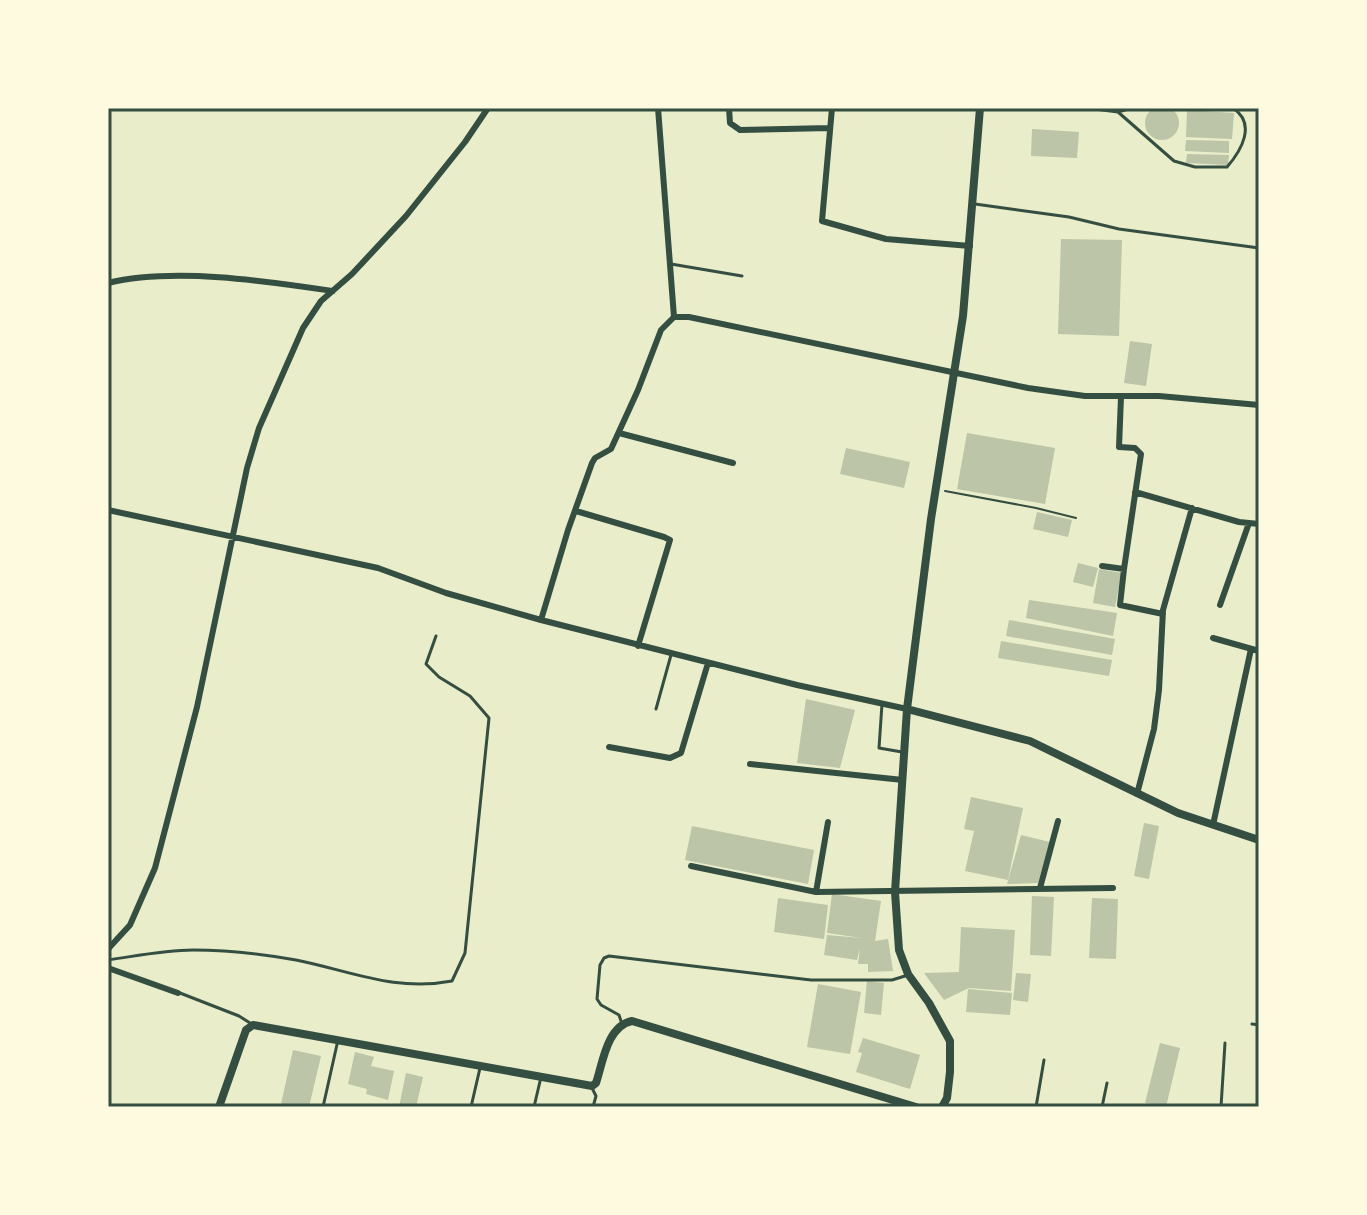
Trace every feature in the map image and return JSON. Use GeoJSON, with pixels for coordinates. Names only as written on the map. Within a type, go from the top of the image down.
{"type":"FeatureCollection","features":[{"type":"Feature","properties":{"kind":"street"},"geometry":{"type":"LineString","coordinates":[[108,949],[130,925],[155,868],[197,707],[231,537],[259,428],[303,328],[321,301],[406,216],[488,108]]}},
{"type":"Feature","properties":{"kind":"street"},"geometry":{"type":"LineString","coordinates":[[541,620],[592,463],[611,449],[661,330],[674,317],[658,108]]}},
{"type":"Feature","properties":{"kind":"street"},"geometry":{"type":"LineString","coordinates":[[729,108],[730,123],[740,130],[830,128]]}},
{"type":"Feature","properties":{"kind":"street"},"geometry":{"type":"LineString","coordinates":[[832,108],[822,221],[886,239],[970,246]]}},
{"type":"Feature","properties":{"kind":"street"},"geometry":{"type":"LineString","coordinates":[[942,1107],[947,1098],[950,1041],[908,974],[899,950],[895,892],[907,709],[936,489],[955,373],[970,246],[980,108]]}},
{"type":"Feature","properties":{"kind":"street"},"geometry":{"type":"LineString","coordinates":[[108,283],[147,275],[267,282],[333,291]]}},
{"type":"Feature","properties":{"kind":"street"},"geometry":{"type":"LineString","coordinates":[[674,317],[702,319],[955,373],[1071,394],[1159,396],[1259,405]]}},
{"type":"Feature","properties":{"kind":"street"},"geometry":{"type":"LineString","coordinates":[[1121,397],[1119,447],[1135,448],[1141,454],[1120,605],[1163,614]]}},
{"type":"Feature","properties":{"kind":"street"},"geometry":{"type":"LineString","coordinates":[[619,433],[733,463]]}},
{"type":"Feature","properties":{"kind":"street"},"geometry":{"type":"LineString","coordinates":[[1135,492],[1259,524]]}},
{"type":"Feature","properties":{"kind":"street"},"geometry":{"type":"LineString","coordinates":[[1136,794],[1154,729],[1163,614],[1192,508]]}},
{"type":"Feature","properties":{"kind":"street"},"geometry":{"type":"LineString","coordinates":[[108,510],[378,568],[446,593],[638,646],[1030,741],[1136,794],[1259,840]]}},
{"type":"Feature","properties":{"kind":"street"},"geometry":{"type":"LineString","coordinates":[[576,511],[670,540],[638,646]]}},
{"type":"Feature","properties":{"kind":"street"},"geometry":{"type":"LineString","coordinates":[[1220,605],[1249,523]]}},
{"type":"Feature","properties":{"kind":"street"},"geometry":{"type":"LineString","coordinates":[[1102,566],[1124,569]]}},
{"type":"Feature","properties":{"kind":"street"},"geometry":{"type":"LineString","coordinates":[[1213,638],[1255,650],[1213,825]]}},
{"type":"Feature","properties":{"kind":"street"},"geometry":{"type":"LineString","coordinates":[[609,747],[670,758],[678,756],[708,663]]}},
{"type":"Feature","properties":{"kind":"street"},"geometry":{"type":"LineString","coordinates":[[750,764],[903,780]]}},
{"type":"Feature","properties":{"kind":"street"},"geometry":{"type":"LineString","coordinates":[[1040,888],[1058,821]]}},
{"type":"Feature","properties":{"kind":"street"},"geometry":{"type":"LineString","coordinates":[[816,892],[828,822]]}},
{"type":"Feature","properties":{"kind":"street"},"geometry":{"type":"LineString","coordinates":[[691,866],[816,892],[1113,888]]}},
{"type":"Feature","properties":{"kind":"street"},"geometry":{"type":"LineString","coordinates":[[108,968],[178,993]]}},
{"type":"Feature","properties":{"kind":"street"},"geometry":{"type":"LineString","coordinates":[[219,1107],[246,1030],[253,1025],[592,1086],[596,1083],[612,1036],[622,1024],[632,1021],[916,1107]]}},
{"type":"Feature","properties":{"kind":"street"},"geometry":{"type":"LineString","coordinates":[[1176,1107],[1194,1107]]}},
{"type":"Feature","properties":{"kind":"lane"},"geometry":{"type":"LineString","coordinates":[[1087,108],[1118,112],[1132,108]]}},
{"type":"Feature","properties":{"kind":"lane"},"geometry":{"type":"LineString","coordinates":[[1118,112],[1174,161],[1195,167],[1227,167],[1243,148],[1245,126],[1238,111],[1233,108]]}},
{"type":"Feature","properties":{"kind":"lane"},"geometry":{"type":"LineString","coordinates":[[973,204],[997,205],[1119,229],[1259,248]]}},
{"type":"Feature","properties":{"kind":"lane"},"geometry":{"type":"LineString","coordinates":[[671,264],[742,276]]}},
{"type":"Feature","properties":{"kind":"lane"},"geometry":{"type":"LineString","coordinates":[[108,960],[191,950],[230,952],[296,960],[397,985],[433,985],[452,981],[465,953],[489,718],[470,696],[439,677],[426,664],[436,636]]}},
{"type":"Feature","properties":{"kind":"lane"},"geometry":{"type":"LineString","coordinates":[[656,709],[671,654]]}},
{"type":"Feature","properties":{"kind":"lane"},"geometry":{"type":"LineString","coordinates":[[882,704],[879,748],[905,752]]}},
{"type":"Feature","properties":{"kind":"lane"},"geometry":{"type":"LineString","coordinates":[[622,1024],[619,1015],[601,1005],[597,999],[600,965],[609,956],[811,980],[892,980],[908,974]]}},
{"type":"Feature","properties":{"kind":"lane"},"geometry":{"type":"LineString","coordinates":[[178,993],[239,1016],[253,1025]]}},
{"type":"Feature","properties":{"kind":"lane"},"geometry":{"type":"LineString","coordinates":[[1252,1024],[1259,1025]]}},
{"type":"Feature","properties":{"kind":"lane"},"geometry":{"type":"LineString","coordinates":[[323,1107],[338,1040]]}},
{"type":"Feature","properties":{"kind":"lane"},"geometry":{"type":"LineString","coordinates":[[1221,1107],[1225,1043]]}},
{"type":"Feature","properties":{"kind":"lane"},"geometry":{"type":"LineString","coordinates":[[1036,1107],[1044,1060]]}},
{"type":"Feature","properties":{"kind":"lane"},"geometry":{"type":"LineString","coordinates":[[471,1107],[480,1068]]}},
{"type":"Feature","properties":{"kind":"lane"},"geometry":{"type":"LineString","coordinates":[[534,1107],[541,1077]]}},
{"type":"Feature","properties":{"kind":"lane"},"geometry":{"type":"LineString","coordinates":[[1102,1107],[1107,1083]]}},
{"type":"Feature","properties":{"kind":"lane"},"geometry":{"type":"LineString","coordinates":[[592,1086],[596,1096],[593,1107]]}},
{"type":"Feature","properties":{"kind":"path"},"geometry":{"type":"LineString","coordinates":[[936,489],[1076,518]]}},
{"type":"Feature","properties":{"kind":"building"},"geometry":{"type":"Polygon","coordinates":[[[1162,106],[1174,111],[1179,123],[1174,135],[1162,140],[1150,135],[1145,123],[1150,111],[1162,106]]]}},
{"type":"Feature","properties":{"kind":"building"},"geometry":{"type":"Polygon","coordinates":[[[1187,110],[1234,113],[1232,139],[1186,137],[1187,110]]]}},
{"type":"Feature","properties":{"kind":"building"},"geometry":{"type":"Polygon","coordinates":[[[1032,129],[1079,132],[1077,158],[1031,156],[1032,129]]]}},
{"type":"Feature","properties":{"kind":"building"},"geometry":{"type":"Polygon","coordinates":[[[1186,140],[1229,141],[1229,153],[1185,151],[1186,140]]]}},
{"type":"Feature","properties":{"kind":"building"},"geometry":{"type":"Polygon","coordinates":[[[1187,154],[1229,155],[1228,165],[1186,163],[1187,154]]]}},
{"type":"Feature","properties":{"kind":"building"},"geometry":{"type":"Polygon","coordinates":[[[1061,239],[1122,240],[1119,336],[1058,334],[1061,239]]]}},
{"type":"Feature","properties":{"kind":"building"},"geometry":{"type":"Polygon","coordinates":[[[1130,341],[1152,344],[1146,386],[1124,383],[1130,341]]]}},
{"type":"Feature","properties":{"kind":"building"},"geometry":{"type":"Polygon","coordinates":[[[967,433],[1055,448],[1045,504],[957,489],[967,433]]]}},
{"type":"Feature","properties":{"kind":"building"},"geometry":{"type":"Polygon","coordinates":[[[846,448],[910,462],[904,488],[840,474],[846,448]]]}},
{"type":"Feature","properties":{"kind":"building"},"geometry":{"type":"Polygon","coordinates":[[[1037,512],[1072,520],[1068,537],[1033,529],[1037,512]]]}},
{"type":"Feature","properties":{"kind":"building"},"geometry":{"type":"Polygon","coordinates":[[[1078,563],[1098,568],[1093,587],[1073,582],[1078,563]]]}},
{"type":"Feature","properties":{"kind":"building"},"geometry":{"type":"Polygon","coordinates":[[[1099,569],[1122,573],[1115,607],[1093,603],[1099,569]]]}},
{"type":"Feature","properties":{"kind":"building"},"geometry":{"type":"Polygon","coordinates":[[[1029,600],[1117,613],[1113,636],[1026,618],[1029,600]]]}},
{"type":"Feature","properties":{"kind":"building"},"geometry":{"type":"Polygon","coordinates":[[[1009,620],[1115,639],[1112,655],[1006,636],[1009,620]]]}},
{"type":"Feature","properties":{"kind":"building"},"geometry":{"type":"Polygon","coordinates":[[[1001,641],[1112,660],[1109,676],[998,658],[1001,641]]]}},
{"type":"Feature","properties":{"kind":"building"},"geometry":{"type":"Polygon","coordinates":[[[806,699],[855,710],[840,768],[797,763],[806,699]]]}},
{"type":"Feature","properties":{"kind":"building"},"geometry":{"type":"Polygon","coordinates":[[[971,797],[1023,808],[1008,880],[965,871],[974,831],[964,829],[971,797]]]}},
{"type":"Feature","properties":{"kind":"building"},"geometry":{"type":"Polygon","coordinates":[[[1144,823],[1159,826],[1149,879],[1134,876],[1144,823]]]}},
{"type":"Feature","properties":{"kind":"building"},"geometry":{"type":"Polygon","coordinates":[[[692,826],[814,850],[808,884],[685,860],[692,826]]]}},
{"type":"Feature","properties":{"kind":"building"},"geometry":{"type":"Polygon","coordinates":[[[1021,835],[1050,842],[1038,883],[1007,884],[1021,835]]]}},
{"type":"Feature","properties":{"kind":"building"},"geometry":{"type":"Polygon","coordinates":[[[832,894],[881,901],[875,941],[888,939],[893,971],[868,972],[868,964],[858,964],[860,948],[857,960],[824,955],[827,935],[862,938],[827,933],[832,894]]]}},
{"type":"Feature","properties":{"kind":"building"},"geometry":{"type":"Polygon","coordinates":[[[1032,896],[1054,897],[1051,956],[1030,955],[1032,896]]]}},
{"type":"Feature","properties":{"kind":"building"},"geometry":{"type":"Polygon","coordinates":[[[778,898],[828,905],[824,939],[774,932],[778,898]]]}},
{"type":"Feature","properties":{"kind":"building"},"geometry":{"type":"Polygon","coordinates":[[[1092,898],[1118,899],[1116,959],[1089,958],[1092,898]]]}},
{"type":"Feature","properties":{"kind":"building"},"geometry":{"type":"Polygon","coordinates":[[[961,927],[1015,930],[1011,991],[969,988],[944,1000],[924,973],[959,972],[961,927]]]}},
{"type":"Feature","properties":{"kind":"building"},"geometry":{"type":"Polygon","coordinates":[[[1016,973],[1031,974],[1028,1002],[1013,1000],[1016,973]]]}},
{"type":"Feature","properties":{"kind":"building"},"geometry":{"type":"Polygon","coordinates":[[[867,981],[884,983],[881,1015],[864,1013],[867,981]]]}},
{"type":"Feature","properties":{"kind":"building"},"geometry":{"type":"Polygon","coordinates":[[[818,984],[861,992],[850,1054],[807,1047],[818,984]]]}},
{"type":"Feature","properties":{"kind":"building"},"geometry":{"type":"Polygon","coordinates":[[[968,989],[1012,993],[1010,1015],[966,1012],[968,989]]]}},
{"type":"Feature","properties":{"kind":"building"},"geometry":{"type":"Polygon","coordinates":[[[863,1038],[920,1055],[910,1089],[856,1072],[863,1038]]]}},
{"type":"Feature","properties":{"kind":"building"},"geometry":{"type":"Polygon","coordinates":[[[1160,1043],[1180,1048],[1166,1107],[1145,1103],[1160,1043]]]}},
{"type":"Feature","properties":{"kind":"building"},"geometry":{"type":"Polygon","coordinates":[[[293,1050],[321,1056],[309,1107],[281,1104],[293,1050]]]}},
{"type":"Feature","properties":{"kind":"building"},"geometry":{"type":"Polygon","coordinates":[[[355,1052],[374,1057],[371,1066],[394,1071],[388,1100],[366,1094],[367,1089],[348,1084],[355,1052]]]}},
{"type":"Feature","properties":{"kind":"building"},"geometry":{"type":"Polygon","coordinates":[[[406,1073],[423,1077],[416,1107],[399,1107],[406,1073]]]}}]}
